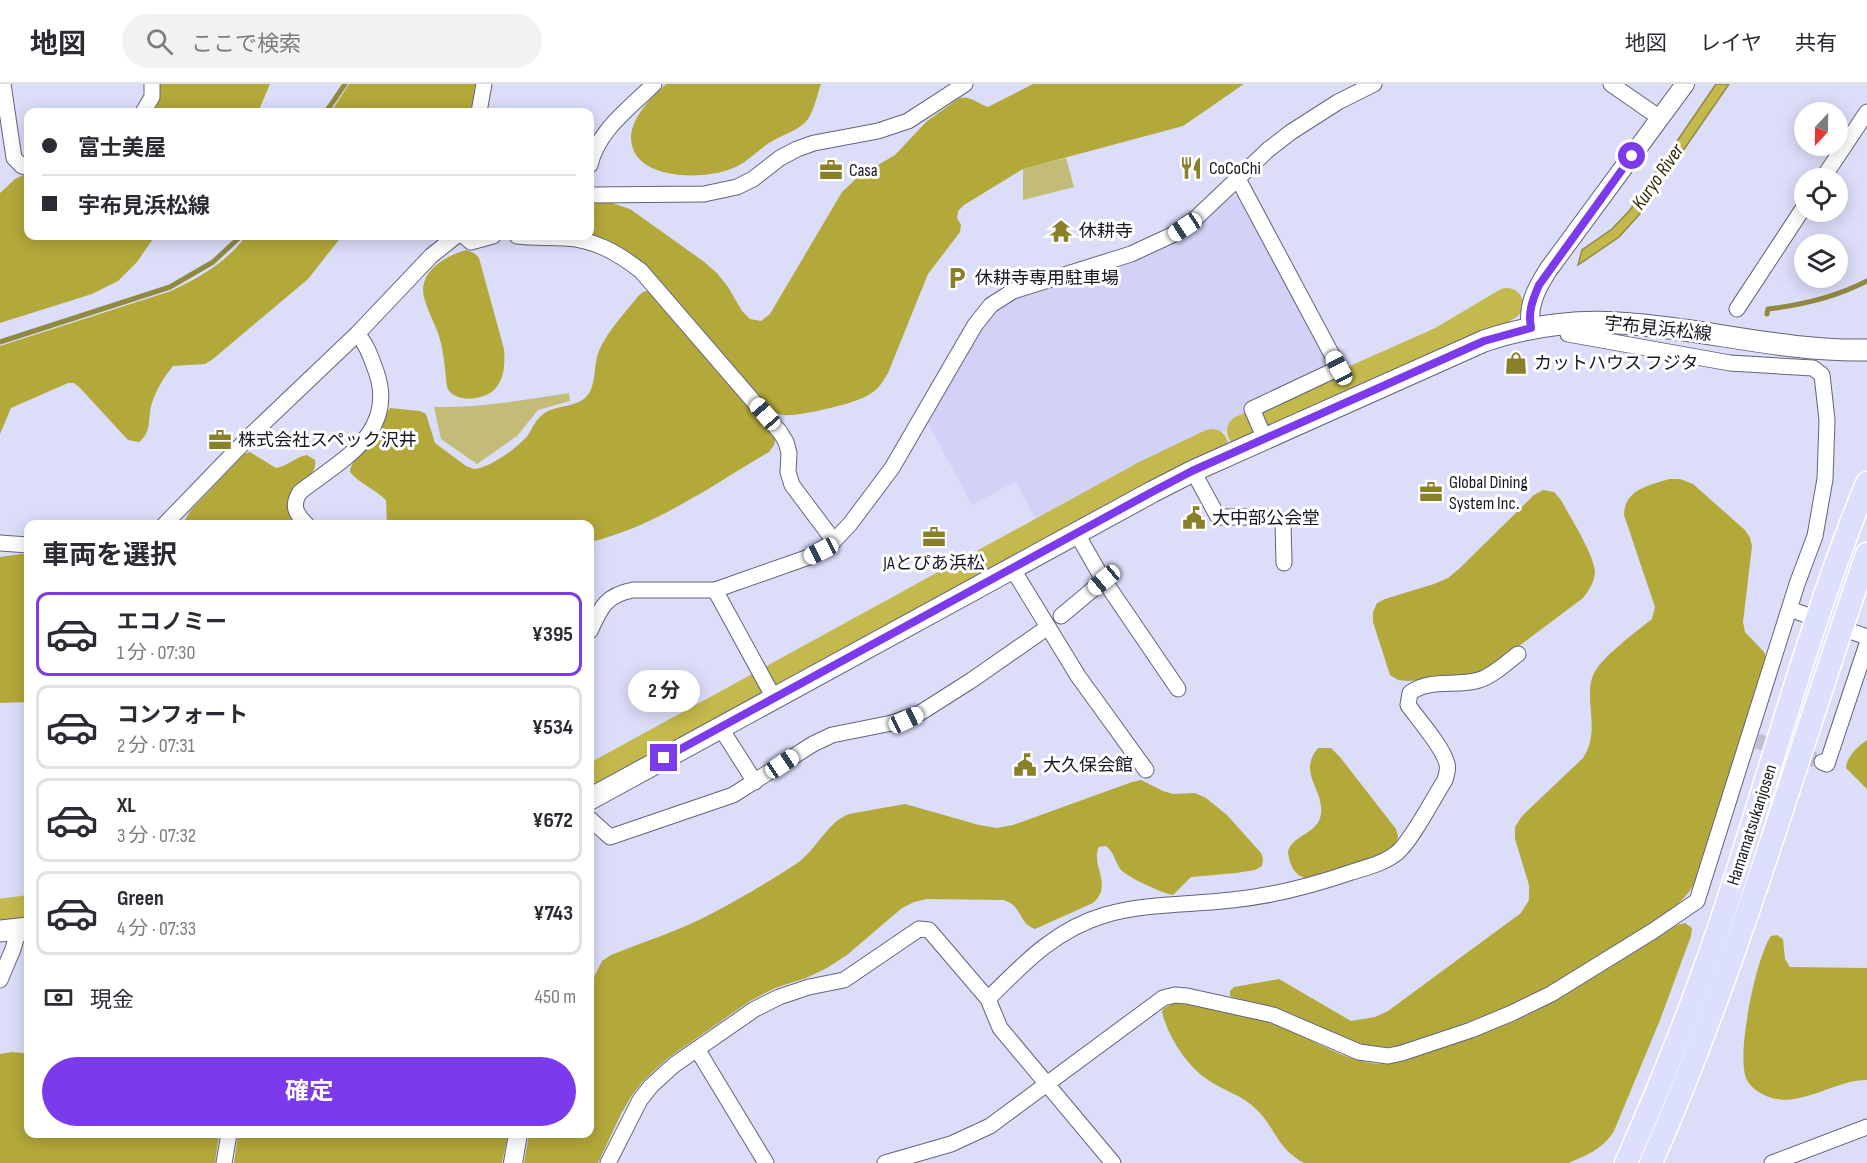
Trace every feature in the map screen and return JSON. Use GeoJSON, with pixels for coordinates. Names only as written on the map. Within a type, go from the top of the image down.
{"type":"FeatureCollection","features":[{"type":"Feature","properties":{"kind":"main road","name":"宇布見浜松線"},"geometry":{"type":"LineString","coordinates":[[594,797],[720,727],[770,689],[1077,534],[1192,471],[1260,428],[1484,341],[1531,328],[1629,323],[1811,348],[1867,350]]}},
{"type":"Feature","properties":{"kind":"main road","name":"Hamamatsukanjosen"},"geometry":{"type":"LineString","coordinates":[[1626,1163],[1672,1054],[1712,949],[1817,619],[1867,483]]}},
{"type":"Feature","properties":{"kind":"main road","name":"Hamamatsukanjosen"},"geometry":{"type":"LineString","coordinates":[[1651,1163],[1694,1062],[1726,976],[1867,554]]}},
{"type":"Feature","properties":{"kind":"street"},"geometry":{"type":"LineString","coordinates":[[3,84],[14,158],[24,166]]}},
{"type":"Feature","properties":{"kind":"street"},"geometry":{"type":"LineString","coordinates":[[145,108],[152,97],[152,84]]}},
{"type":"Feature","properties":{"kind":"street"},"geometry":{"type":"LineString","coordinates":[[480,108],[484,84]]}},
{"type":"Feature","properties":{"kind":"street"},"geometry":{"type":"LineString","coordinates":[[594,152],[602,136],[654,84]]}},
{"type":"Feature","properties":{"kind":"street"},"geometry":{"type":"LineString","coordinates":[[594,195],[704,194],[721,191],[753,179],[796,149],[814,143],[878,131],[908,121],[965,84]]}},
{"type":"Feature","properties":{"kind":"street"},"geometry":{"type":"LineString","coordinates":[[594,622],[600,609],[620,592],[715,590],[809,557],[834,542],[892,468],[975,325],[991,305],[1013,291],[1131,254],[1159,242],[1196,218],[1269,149],[1291,132],[1338,102],[1374,84]]}},
{"type":"Feature","properties":{"kind":"street"},"geometry":{"type":"LineString","coordinates":[[1611,84],[1660,118]]}},
{"type":"Feature","properties":{"kind":"street"},"geometry":{"type":"LineString","coordinates":[[1531,328],[1529,315],[1539,285],[1685,84]]}},
{"type":"Feature","properties":{"kind":"street"},"geometry":{"type":"LineString","coordinates":[[1830,168],[1867,112]]}},
{"type":"Feature","properties":{"kind":"street"},"geometry":{"type":"LineString","coordinates":[[1238,179],[1339,368],[1252,409],[1260,428]]}},
{"type":"Feature","properties":{"kind":"street"},"geometry":{"type":"LineString","coordinates":[[1737,309],[1794,222]]}},
{"type":"Feature","properties":{"kind":"street"},"geometry":{"type":"LineString","coordinates":[[169,520],[252,434],[357,334],[431,256],[451,240]]}},
{"type":"Feature","properties":{"kind":"street"},"geometry":{"type":"LineString","coordinates":[[579,240],[606,248],[641,271],[780,432],[789,453],[788,472],[792,485],[834,542]]}},
{"type":"Feature","properties":{"kind":"street"},"geometry":{"type":"LineString","coordinates":[[891,1162],[951,1144],[990,1126],[1163,998],[1175,995],[1273,1015],[1359,1052],[1388,1056],[1512,1013],[1551,994],[1697,901],[1753,739],[1790,609],[1815,536],[1822,498],[1827,439],[1822,375],[1813,368],[1730,363],[1568,334],[1567,325]]}},
{"type":"Feature","properties":{"kind":"street"},"geometry":{"type":"LineString","coordinates":[[302,520],[294,508],[295,499],[300,492],[370,435],[380,411],[382,397],[380,384],[364,340],[357,334]]}},
{"type":"Feature","properties":{"kind":"street"},"geometry":{"type":"LineString","coordinates":[[1192,471],[1218,517],[1276,517],[1283,521],[1284,563]]}},
{"type":"Feature","properties":{"kind":"street"},"geometry":{"type":"LineString","coordinates":[[1077,534],[1104,580],[1178,689]]}},
{"type":"Feature","properties":{"kind":"street"},"geometry":{"type":"LineString","coordinates":[[0,543],[24,545]]}},
{"type":"Feature","properties":{"kind":"street"},"geometry":{"type":"LineString","coordinates":[[1012,568],[1078,676],[1146,770]]}},
{"type":"Feature","properties":{"kind":"street"},"geometry":{"type":"LineString","coordinates":[[1061,616],[1104,580]]}},
{"type":"Feature","properties":{"kind":"street"},"geometry":{"type":"LineString","coordinates":[[715,590],[770,689]]}},
{"type":"Feature","properties":{"kind":"street"},"geometry":{"type":"LineString","coordinates":[[1790,609],[1817,619]]}},
{"type":"Feature","properties":{"kind":"street"},"geometry":{"type":"LineString","coordinates":[[594,823],[610,837],[733,795],[813,744],[832,735],[892,723],[920,713],[1048,627]]}},
{"type":"Feature","properties":{"kind":"street"},"geometry":{"type":"LineString","coordinates":[[1841,628],[1867,637]]}},
{"type":"Feature","properties":{"kind":"street"},"geometry":{"type":"LineString","coordinates":[[1822,762],[1827,764],[1867,644]]}},
{"type":"Feature","properties":{"kind":"street"},"geometry":{"type":"LineString","coordinates":[[988,999],[1046,944],[1079,925],[1105,915],[1153,906],[1234,900],[1265,895],[1344,875],[1389,859],[1400,851],[1408,840],[1446,780],[1448,770],[1442,752],[1408,705],[1410,693],[1429,685],[1483,679],[1518,654]]}},
{"type":"Feature","properties":{"kind":"street"},"geometry":{"type":"LineString","coordinates":[[720,727],[755,782]]}},
{"type":"Feature","properties":{"kind":"street"},"geometry":{"type":"LineString","coordinates":[[608,1163],[640,1100],[651,1086],[674,1065],[755,1009],[778,997],[808,987],[844,980],[919,929],[929,930],[988,999],[1000,1028],[1113,1163]]}},
{"type":"Feature","properties":{"kind":"street"},"geometry":{"type":"LineString","coordinates":[[0,980],[19,931]]}},
{"type":"Feature","properties":{"kind":"street"},"geometry":{"type":"LineString","coordinates":[[697,1049],[766,1163]]}},
{"type":"Feature","properties":{"kind":"street"},"geometry":{"type":"LineString","coordinates":[[1772,1163],[1867,1126]]}},
{"type":"Feature","properties":{"kind":"street"},"geometry":{"type":"LineString","coordinates":[[224,1163],[227,1138]]}},
{"type":"Feature","properties":{"kind":"street"},"geometry":{"type":"LineString","coordinates":[[513,1163],[518,1138]]}},
{"type":"Feature","properties":{"kind":"shaded area"},"geometry":{"type":"Polygon","coordinates":[[[159,84],[270,84],[260,108],[154,108],[158,98],[159,84]]]}},
{"type":"Feature","properties":{"kind":"shaded area"},"geometry":{"type":"Polygon","coordinates":[[[349,84],[476,84],[471,108],[334,108],[349,84]]]}},
{"type":"Feature","properties":{"kind":"shaded area"},"geometry":{"type":"Polygon","coordinates":[[[666,84],[821,84],[810,115],[800,127],[769,143],[736,167],[719,173],[687,175],[670,174],[655,169],[643,162],[634,151],[631,137],[635,122],[639,114],[666,84]]]}},
{"type":"Feature","properties":{"kind":"shaded area"},"geometry":{"type":"Polygon","coordinates":[[[1033,84],[1244,84],[1183,126],[1023,169],[964,205],[958,211],[960,232],[928,274],[888,373],[880,385],[864,398],[828,409],[790,415],[770,410],[644,268],[594,238],[594,203],[612,203],[630,209],[703,261],[728,287],[742,311],[750,319],[761,321],[770,314],[842,192],[859,176],[895,155],[927,121],[958,99],[969,99],[988,107],[1033,84]]]}},
{"type":"Feature","properties":{"kind":"shaded area"},"geometry":{"type":"Polygon","coordinates":[[[1066,158],[1074,187],[1023,200],[1023,169],[1066,158]]]}},
{"type":"Feature","properties":{"kind":"shaded area"},"geometry":{"type":"Polygon","coordinates":[[[24,175],[24,240],[152,240],[137,262],[118,281],[92,294],[0,323],[0,193],[15,179],[24,175]]]}},
{"type":"Feature","properties":{"kind":"shaded area"},"geometry":{"type":"Polygon","coordinates":[[[1230,195],[1241,197],[1330,362],[1328,367],[1251,419],[1170,456],[1040,527],[1016,481],[972,505],[927,421],[980,328],[996,310],[1016,297],[1133,260],[1162,248],[1175,241],[1230,195]]]}},
{"type":"Feature","properties":{"kind":"shaded area"},"geometry":{"type":"Polygon","coordinates":[[[243,240],[339,240],[308,279],[213,359],[205,364],[173,366],[156,393],[148,429],[139,442],[128,440],[74,383],[68,383],[11,408],[0,434],[0,346],[171,291],[212,268],[243,240]]]}},
{"type":"Feature","properties":{"kind":"shaded area"},"geometry":{"type":"Polygon","coordinates":[[[466,250],[479,258],[504,349],[504,371],[498,386],[489,394],[468,399],[455,396],[447,387],[441,342],[425,302],[423,288],[429,272],[435,266],[450,256],[466,250]]]}},
{"type":"Feature","properties":{"kind":"shaded area"},"geometry":{"type":"Polygon","coordinates":[[[645,291],[651,292],[776,437],[769,452],[660,516],[594,541],[594,520],[387,520],[386,500],[350,472],[357,457],[376,438],[390,408],[420,411],[426,414],[435,443],[466,466],[474,469],[480,468],[503,456],[528,435],[535,423],[546,412],[576,403],[587,396],[592,386],[597,356],[602,344],[639,295],[645,291]]]}},
{"type":"Feature","properties":{"kind":"shaded area"},"geometry":{"type":"Polygon","coordinates":[[[569,393],[570,401],[538,410],[517,436],[477,464],[441,439],[434,407],[485,405],[569,393]]]}},
{"type":"Feature","properties":{"kind":"shaded area"},"geometry":{"type":"Polygon","coordinates":[[[250,452],[276,468],[307,455],[315,460],[310,476],[290,496],[287,504],[289,514],[294,520],[185,520],[191,510],[244,454],[250,452]]]}},
{"type":"Feature","properties":{"kind":"shaded area"},"geometry":{"type":"Polygon","coordinates":[[[1669,479],[1680,479],[1693,484],[1745,530],[1750,538],[1752,546],[1743,622],[1745,632],[1765,653],[1765,661],[1694,884],[1688,893],[1655,921],[1538,992],[1508,1007],[1400,1046],[1383,1047],[1352,1041],[1276,1008],[1230,996],[1230,991],[1234,987],[1279,979],[1351,1021],[1375,1017],[1388,1011],[1521,913],[1529,900],[1529,885],[1515,839],[1515,827],[1522,816],[1583,758],[1591,736],[1591,683],[1598,666],[1652,619],[1655,607],[1624,515],[1625,506],[1628,499],[1639,490],[1669,479]]]}},
{"type":"Feature","properties":{"kind":"shaded area"},"geometry":{"type":"Polygon","coordinates":[[[1543,490],[1554,492],[1561,500],[1591,557],[1595,573],[1591,586],[1583,598],[1487,670],[1474,676],[1408,681],[1398,680],[1390,675],[1373,622],[1373,612],[1377,603],[1448,578],[1534,495],[1543,490]]]}},
{"type":"Feature","properties":{"kind":"shaded area"},"geometry":{"type":"Polygon","coordinates":[[[24,554],[24,702],[0,703],[0,557],[24,554]]]}},
{"type":"Feature","properties":{"kind":"shaded area"},"geometry":{"type":"Polygon","coordinates":[[[1867,740],[1867,789],[1846,768],[1853,752],[1867,740]]]}},
{"type":"Feature","properties":{"kind":"shaded area"},"geometry":{"type":"Polygon","coordinates":[[[1318,748],[1331,748],[1340,757],[1396,829],[1398,836],[1397,842],[1386,854],[1309,879],[1296,873],[1288,851],[1295,841],[1319,821],[1321,805],[1310,766],[1312,757],[1318,748]]]}},
{"type":"Feature","properties":{"kind":"shaded area"},"geometry":{"type":"Polygon","coordinates":[[[1141,780],[1173,794],[1195,793],[1206,798],[1227,815],[1261,853],[1262,866],[1255,870],[1236,873],[1191,877],[1173,895],[1146,885],[1125,873],[1119,867],[1109,848],[1099,847],[1097,861],[1102,889],[1099,896],[1093,903],[1035,929],[1026,923],[1014,906],[1003,900],[927,899],[914,902],[902,908],[847,955],[827,968],[775,988],[750,1001],[668,1058],[644,1080],[632,1095],[598,1163],[524,1163],[528,1138],[594,1138],[594,977],[602,961],[611,955],[697,921],[753,891],[796,864],[827,830],[849,814],[905,804],[997,828],[1013,825],[1141,780]]]}},
{"type":"Feature","properties":{"kind":"shaded area"},"geometry":{"type":"Polygon","coordinates":[[[1685,923],[1692,928],[1691,936],[1660,1020],[1614,1131],[1599,1147],[1569,1163],[1304,1163],[1288,1151],[1263,1116],[1251,1104],[1208,1080],[1193,1067],[1174,1041],[1162,1012],[1164,1008],[1175,1003],[1223,1011],[1283,1027],[1359,1061],[1380,1064],[1404,1061],[1515,1021],[1555,1001],[1677,925],[1685,923]]]}},
{"type":"Feature","properties":{"kind":"shaded area"},"geometry":{"type":"Polygon","coordinates":[[[1777,935],[1783,939],[1785,959],[1790,967],[1867,968],[1867,1080],[1788,1100],[1769,1097],[1756,1090],[1747,1080],[1744,1051],[1749,1008],[1765,947],[1771,936],[1777,935]]]}},
{"type":"Feature","properties":{"kind":"shaded area"},"geometry":{"type":"Polygon","coordinates":[[[0,1054],[24,1054],[24,1138],[218,1138],[215,1163],[0,1163],[0,1054]]]}},
{"type":"Feature","properties":{"kind":"shaded area"},"geometry":{"type":"Polygon","coordinates":[[[237,1138],[507,1138],[502,1163],[234,1163],[237,1138]]]}},
{"type":"Feature","properties":{"kind":"water","name":"Kuryo River"},"geometry":{"type":"Polygon","coordinates":[[[1716,84],[1729,84],[1638,216],[1619,237],[1578,265],[1582,250],[1612,229],[1630,210],[1716,84]]]}},
{"type":"Feature","properties":{"kind":"waterway"},"geometry":{"type":"LineString","coordinates":[[329,108],[345,84]]}},
{"type":"Feature","properties":{"kind":"waterway"},"geometry":{"type":"LineString","coordinates":[[0,342],[170,287],[213,262],[237,240]]}},
{"type":"Feature","properties":{"kind":"waterway"},"geometry":{"type":"LineString","coordinates":[[1767,314],[1768,309],[1819,300],[1867,281]]}},
{"type":"Feature","properties":{"kind":"waterway"},"geometry":{"type":"LineString","coordinates":[[1243,431],[1443,342],[1507,304]]}},
{"type":"Feature","properties":{"kind":"waterway"},"geometry":{"type":"LineString","coordinates":[[594,779],[1145,477],[1212,445]]}},
{"type":"Feature","properties":{"kind":"waterway"},"geometry":{"type":"LineString","coordinates":[[0,915],[24,912]]}},
{"type":"Feature","properties":{"kind":"tunnel"},"geometry":{"type":"LineString","coordinates":[[1757,741],[1822,762]]}},
{"type":"Feature","properties":{"kind":"place","name":"CoCoChi"},"geometry":{"type":"Point","coordinates":[1191,168]}},
{"type":"Feature","properties":{"kind":"place","name":"Casa"},"geometry":{"type":"Point","coordinates":[831,170]}},
{"type":"Feature","properties":{"kind":"place","name":"休耕寺"},"geometry":{"type":"Point","coordinates":[1061,231]}},
{"type":"Feature","properties":{"kind":"place","name":"休耕寺専用駐車場"},"geometry":{"type":"Point","coordinates":[957,278]}},
{"type":"Feature","properties":{"kind":"place","name":"カットハウス フジタ"},"geometry":{"type":"Point","coordinates":[1516,363]}},
{"type":"Feature","properties":{"kind":"place","name":"株式会社スペック沢井"},"geometry":{"type":"Point","coordinates":[220,440]}},
{"type":"Feature","properties":{"kind":"place","name":"Global Dining System Inc."},"geometry":{"type":"Point","coordinates":[1431,492]}},
{"type":"Feature","properties":{"kind":"place","name":"大中部公会堂"},"geometry":{"type":"Point","coordinates":[1194,518]}},
{"type":"Feature","properties":{"kind":"place","name":"JAとぴあ浜松"},"geometry":{"type":"Point","coordinates":[934,537]}},
{"type":"Feature","properties":{"kind":"place","name":"大久保会館"},"geometry":{"type":"Point","coordinates":[1025,765]}},
{"type":"Feature","properties":{"kind":"route"},"geometry":{"type":"LineString","coordinates":[[664,758],[1192,471],[1484,341],[1531,328],[1529,315],[1539,285],[1632,156]]}}]}
